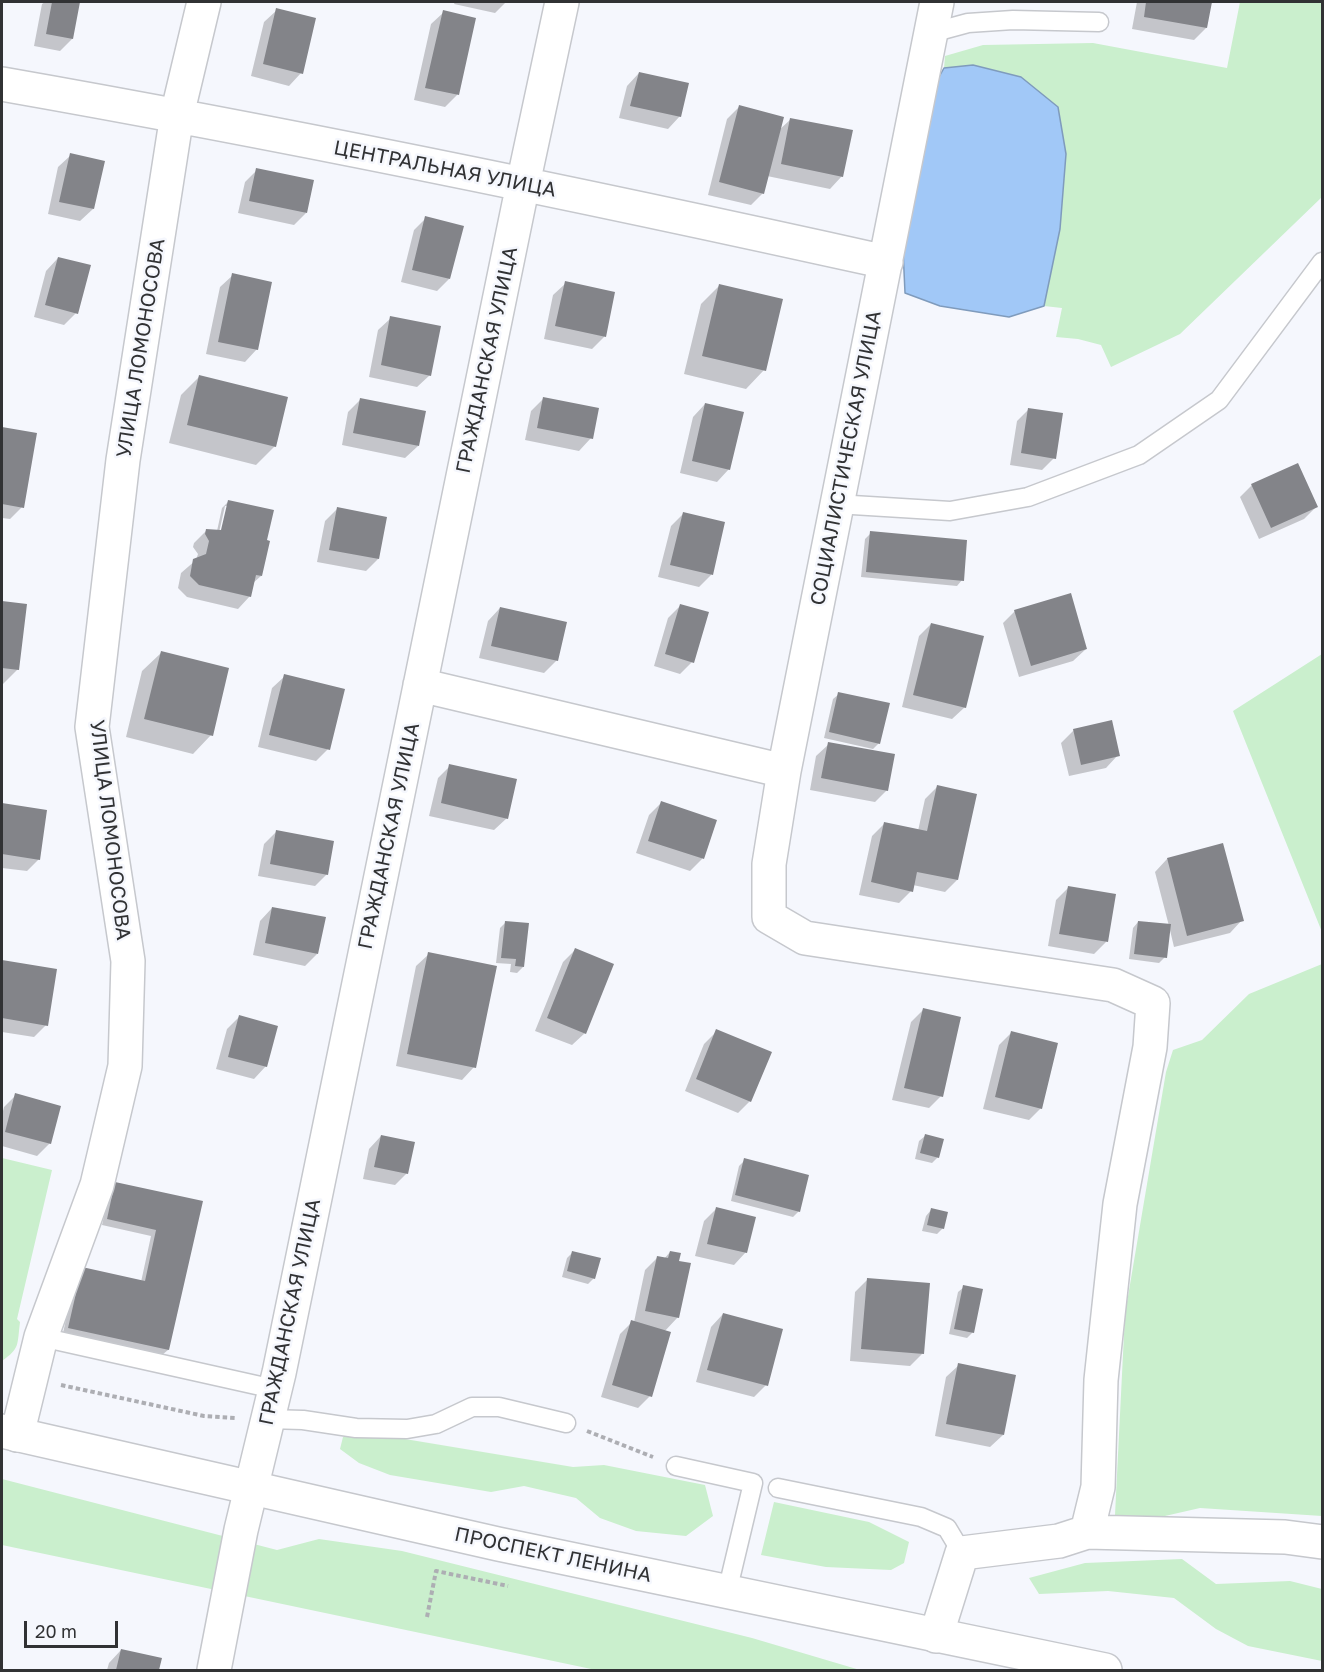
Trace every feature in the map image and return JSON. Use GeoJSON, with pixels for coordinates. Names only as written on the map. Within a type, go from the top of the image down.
{"type":"FeatureCollection","features":[{"type":"Feature","properties":{"kind":"street","name":"УЛИЦА ЛОМОНОСОВА"},"geometry":{"type":"LineString","coordinates":[[9,1433],[31,1378],[41,1336],[97,1185],[125,1066],[128,961],[92,727],[123,460],[177,115],[204,2]]}},
{"type":"Feature","properties":{"kind":"street","name":"ГРАЖДАНСКАЯ УЛИЦА"},"geometry":{"type":"LineString","coordinates":[[214,1671],[562,2]]}},
{"type":"Feature","properties":{"kind":"street","name":"СОЦИАЛИСТИЧЕСКАЯ УЛИЦА"},"geometry":{"type":"LineString","coordinates":[[937,2],[784,771],[769,864],[769,917],[805,938],[1113,985],[1153,1003],[1150,1047],[1120,1204],[1101,1380],[1098,1487],[1087,1532]]}},
{"type":"Feature","properties":{"kind":"street","name":"ЦЕНТРАЛЬНАЯ УЛИЦА"},"geometry":{"type":"LineString","coordinates":[[2,84],[177,115],[523,184],[886,262]]}},
{"type":"Feature","properties":{"kind":"street"},"geometry":{"type":"LineString","coordinates":[[420,685],[784,771]]}},
{"type":"Feature","properties":{"kind":"street","name":"ПРОСПЕКТ ЛЕНИНА"},"geometry":{"type":"LineString","coordinates":[[9,1433],[498,1544],[1103,1670]]}},
{"type":"Feature","properties":{"kind":"street"},"geometry":{"type":"LineString","coordinates":[[936,1636],[962,1553],[1059,1541],[1087,1532],[1286,1537],[1323,1542]]}},
{"type":"Feature","properties":{"kind":"lane"},"geometry":{"type":"LineString","coordinates":[[931,33],[968,23],[1013,20],[1100,22]]}},
{"type":"Feature","properties":{"kind":"lane"},"geometry":{"type":"LineString","coordinates":[[836,504],[950,511],[1028,497],[1139,455],[1219,400],[1323,262]]}},
{"type":"Feature","properties":{"kind":"lane"},"geometry":{"type":"LineString","coordinates":[[41,1336],[271,1404],[303,1420],[356,1428],[407,1429],[436,1424],[472,1407],[498,1407],[566,1423]]}},
{"type":"Feature","properties":{"kind":"lane"},"geometry":{"type":"LineString","coordinates":[[676,1466],[753,1483],[727,1592]]}},
{"type":"Feature","properties":{"kind":"lane"},"geometry":{"type":"LineString","coordinates":[[778,1488],[921,1517],[947,1528],[962,1553]]}},
{"type":"Feature","properties":{"kind":"path"},"geometry":{"type":"LineString","coordinates":[[31,1378],[204,1416],[271,1404]]}},
{"type":"Feature","properties":{"kind":"path"},"geometry":{"type":"LineString","coordinates":[[566,1423],[676,1466]]}},
{"type":"Feature","properties":{"kind":"path"},"geometry":{"type":"LineString","coordinates":[[427,1617],[436,1571],[508,1586]]}},
{"type":"Feature","properties":{"kind":"green space"},"geometry":{"type":"Polygon","coordinates":[[[1240,2],[1322,2],[1322,197],[1180,334],[1111,367],[1101,345],[1078,339],[1056,337],[1062,308],[1044,306],[1060,229],[1066,155],[1058,107],[973,65],[944,68],[945,56],[983,45],[1093,43],[1227,68],[1240,2]]]}},
{"type":"Feature","properties":{"kind":"green space"},"geometry":{"type":"Polygon","coordinates":[[[1322,654],[1322,932],[1233,711],[1322,654]]]}},
{"type":"Feature","properties":{"kind":"green space"},"geometry":{"type":"Polygon","coordinates":[[[1322,964],[1322,1516],[1200,1508],[1143,1521],[1115,1515],[1125,1314],[1166,1072],[1173,1050],[1202,1040],[1249,994],[1322,964]]]}},
{"type":"Feature","properties":{"kind":"green space"},"geometry":{"type":"Polygon","coordinates":[[[2,1158],[52,1170],[17,1319],[20,1322],[18,1341],[12,1353],[2,1361],[2,1158]]]}},
{"type":"Feature","properties":{"kind":"green space"},"geometry":{"type":"Polygon","coordinates":[[[354,1433],[393,1437],[573,1467],[604,1465],[705,1485],[713,1516],[686,1536],[636,1531],[600,1518],[576,1498],[524,1486],[491,1492],[390,1475],[359,1463],[340,1449],[343,1437],[354,1433]]]}},
{"type":"Feature","properties":{"kind":"green space"},"geometry":{"type":"Polygon","coordinates":[[[2,1479],[277,1550],[319,1539],[402,1551],[752,1638],[860,1670],[596,1670],[2,1545],[2,1479]]]}},
{"type":"Feature","properties":{"kind":"green space"},"geometry":{"type":"Polygon","coordinates":[[[774,1502],[869,1522],[909,1542],[904,1563],[891,1570],[826,1567],[761,1555],[774,1502]]]}},
{"type":"Feature","properties":{"kind":"green space"},"geometry":{"type":"Polygon","coordinates":[[[1182,1559],[1216,1584],[1290,1581],[1322,1589],[1322,1661],[1248,1646],[1216,1629],[1174,1598],[1108,1591],[1039,1594],[1029,1578],[1085,1563],[1182,1559]]]}},
{"type":"Feature","properties":{"kind":"water"},"geometry":{"type":"Polygon","coordinates":[[[973,65],[1021,77],[1058,107],[1066,154],[1060,229],[1044,306],[1009,317],[940,306],[905,293],[903,249],[934,86],[944,68],[973,65]]]}},
{"type":"Feature","properties":{"kind":"building"},"geometry":{"type":"Polygon","coordinates":[[[52,2],[80,2],[73,39],[46,34],[52,2]]]}},
{"type":"Feature","properties":{"kind":"building"},"geometry":{"type":"Polygon","coordinates":[[[1146,2],[1212,2],[1207,28],[1144,17],[1146,2]]]}},
{"type":"Feature","properties":{"kind":"building"},"geometry":{"type":"Polygon","coordinates":[[[276,8],[316,18],[303,74],[263,64],[276,8]]]}},
{"type":"Feature","properties":{"kind":"building"},"geometry":{"type":"Polygon","coordinates":[[[443,10],[476,18],[459,95],[425,88],[443,10]]]}},
{"type":"Feature","properties":{"kind":"building"},"geometry":{"type":"Polygon","coordinates":[[[639,72],[689,83],[681,117],[630,106],[639,72]]]}},
{"type":"Feature","properties":{"kind":"building"},"geometry":{"type":"Polygon","coordinates":[[[739,105],[784,117],[764,194],[719,182],[739,105]]]}},
{"type":"Feature","properties":{"kind":"building"},"geometry":{"type":"Polygon","coordinates":[[[790,118],[853,130],[843,177],[781,164],[790,118]]]}},
{"type":"Feature","properties":{"kind":"building"},"geometry":{"type":"Polygon","coordinates":[[[70,153],[105,161],[94,209],[59,202],[70,153]]]}},
{"type":"Feature","properties":{"kind":"building"},"geometry":{"type":"Polygon","coordinates":[[[256,168],[314,180],[307,213],[249,201],[256,168]]]}},
{"type":"Feature","properties":{"kind":"building"},"geometry":{"type":"Polygon","coordinates":[[[425,216],[464,226],[450,279],[412,270],[425,216]]]}},
{"type":"Feature","properties":{"kind":"building"},"geometry":{"type":"Polygon","coordinates":[[[58,257],[91,265],[78,314],[45,305],[58,257]]]}},
{"type":"Feature","properties":{"kind":"building"},"geometry":{"type":"Polygon","coordinates":[[[232,273],[272,282],[258,350],[218,342],[232,273]]]}},
{"type":"Feature","properties":{"kind":"building"},"geometry":{"type":"Polygon","coordinates":[[[565,281],[615,292],[606,337],[555,326],[565,281]]]}},
{"type":"Feature","properties":{"kind":"building"},"geometry":{"type":"Polygon","coordinates":[[[719,284],[783,299],[766,371],[702,356],[719,284]]]}},
{"type":"Feature","properties":{"kind":"building"},"geometry":{"type":"Polygon","coordinates":[[[390,316],[441,326],[431,376],[381,365],[390,316]]]}},
{"type":"Feature","properties":{"kind":"building"},"geometry":{"type":"Polygon","coordinates":[[[199,375],[288,397],[276,447],[187,425],[199,375]]]}},
{"type":"Feature","properties":{"kind":"building"},"geometry":{"type":"Polygon","coordinates":[[[543,397],[599,408],[593,439],[537,428],[543,397]]]}},
{"type":"Feature","properties":{"kind":"building"},"geometry":{"type":"Polygon","coordinates":[[[360,398],[426,411],[419,446],[353,433],[360,398]]]}},
{"type":"Feature","properties":{"kind":"building"},"geometry":{"type":"Polygon","coordinates":[[[705,403],[744,412],[730,470],[692,461],[705,403]]]}},
{"type":"Feature","properties":{"kind":"building"},"geometry":{"type":"Polygon","coordinates":[[[1028,408],[1063,413],[1056,459],[1021,453],[1028,408]]]}},
{"type":"Feature","properties":{"kind":"building"},"geometry":{"type":"Polygon","coordinates":[[[2,427],[37,433],[24,508],[2,504],[2,427]]]}},
{"type":"Feature","properties":{"kind":"building"},"geometry":{"type":"Polygon","coordinates":[[[1298,463],[1318,507],[1271,528],[1251,484],[1298,463]]]}},
{"type":"Feature","properties":{"kind":"building"},"geometry":{"type":"Polygon","coordinates":[[[228,500],[274,510],[262,576],[256,575],[251,597],[199,585],[190,576],[193,559],[206,554],[209,541],[205,534],[206,529],[221,530],[228,500]]]}},
{"type":"Feature","properties":{"kind":"building"},"geometry":{"type":"Polygon","coordinates":[[[337,507],[387,517],[379,559],[329,550],[337,507]]]}},
{"type":"Feature","properties":{"kind":"building"},"geometry":{"type":"Polygon","coordinates":[[[683,512],[725,522],[713,575],[670,565],[683,512]]]}},
{"type":"Feature","properties":{"kind":"building"},"geometry":{"type":"Polygon","coordinates":[[[870,531],[967,540],[964,581],[866,572],[870,531]]]}},
{"type":"Feature","properties":{"kind":"building"},"geometry":{"type":"Polygon","coordinates":[[[1071,593],[1087,649],[1031,666],[1014,610],[1071,593]]]}},
{"type":"Feature","properties":{"kind":"building"},"geometry":{"type":"Polygon","coordinates":[[[2,601],[27,604],[19,670],[2,668],[2,601]]]}},
{"type":"Feature","properties":{"kind":"building"},"geometry":{"type":"Polygon","coordinates":[[[680,604],[709,612],[694,663],[665,654],[680,604]]]}},
{"type":"Feature","properties":{"kind":"building"},"geometry":{"type":"Polygon","coordinates":[[[500,607],[567,622],[558,661],[491,646],[500,607]]]}},
{"type":"Feature","properties":{"kind":"building"},"geometry":{"type":"Polygon","coordinates":[[[931,623],[984,636],[966,708],[913,695],[931,623]]]}},
{"type":"Feature","properties":{"kind":"building"},"geometry":{"type":"Polygon","coordinates":[[[161,651],[229,668],[213,736],[144,719],[161,651]]]}},
{"type":"Feature","properties":{"kind":"building"},"geometry":{"type":"Polygon","coordinates":[[[284,674],[345,689],[330,750],[269,735],[284,674]]]}},
{"type":"Feature","properties":{"kind":"building"},"geometry":{"type":"Polygon","coordinates":[[[838,692],[890,703],[880,744],[829,732],[838,692]]]}},
{"type":"Feature","properties":{"kind":"building"},"geometry":{"type":"Polygon","coordinates":[[[1112,720],[1120,756],[1081,765],[1073,729],[1112,720]]]}},
{"type":"Feature","properties":{"kind":"building"},"geometry":{"type":"Polygon","coordinates":[[[828,742],[895,754],[888,791],[821,778],[828,742]]]}},
{"type":"Feature","properties":{"kind":"building"},"geometry":{"type":"Polygon","coordinates":[[[449,764],[517,779],[508,819],[441,803],[449,764]]]}},
{"type":"Feature","properties":{"kind":"building"},"geometry":{"type":"Polygon","coordinates":[[[937,785],[977,794],[958,880],[917,872],[913,892],[871,882],[884,822],[927,831],[937,785]]]}},
{"type":"Feature","properties":{"kind":"building"},"geometry":{"type":"Polygon","coordinates":[[[661,801],[717,820],[704,859],[648,841],[661,801]]]}},
{"type":"Feature","properties":{"kind":"building"},"geometry":{"type":"Polygon","coordinates":[[[2,803],[47,810],[40,860],[2,854],[2,803]]]}},
{"type":"Feature","properties":{"kind":"building"},"geometry":{"type":"Polygon","coordinates":[[[276,830],[334,841],[328,875],[270,864],[276,830]]]}},
{"type":"Feature","properties":{"kind":"building"},"geometry":{"type":"Polygon","coordinates":[[[1223,843],[1244,921],[1187,936],[1167,858],[1223,843]]]}},
{"type":"Feature","properties":{"kind":"building"},"geometry":{"type":"Polygon","coordinates":[[[1068,886],[1116,894],[1108,942],[1059,934],[1068,886]]]}},
{"type":"Feature","properties":{"kind":"building"},"geometry":{"type":"Polygon","coordinates":[[[272,907],[326,917],[318,954],[265,943],[272,907]]]}},
{"type":"Feature","properties":{"kind":"building"},"geometry":{"type":"Polygon","coordinates":[[[505,921],[529,923],[524,967],[515,966],[516,959],[501,958],[505,921]]]}},
{"type":"Feature","properties":{"kind":"building"},"geometry":{"type":"Polygon","coordinates":[[[1138,921],[1171,924],[1167,958],[1134,954],[1138,921]]]}},
{"type":"Feature","properties":{"kind":"building"},"geometry":{"type":"Polygon","coordinates":[[[575,948],[614,964],[586,1034],[547,1018],[575,948]]]}},
{"type":"Feature","properties":{"kind":"building"},"geometry":{"type":"Polygon","coordinates":[[[428,952],[497,966],[476,1068],[407,1054],[428,952]]]}},
{"type":"Feature","properties":{"kind":"building"},"geometry":{"type":"Polygon","coordinates":[[[2,960],[57,969],[48,1026],[2,1018],[2,960]]]}},
{"type":"Feature","properties":{"kind":"building"},"geometry":{"type":"Polygon","coordinates":[[[923,1008],[961,1017],[943,1097],[904,1088],[923,1008]]]}},
{"type":"Feature","properties":{"kind":"building"},"geometry":{"type":"Polygon","coordinates":[[[239,1015],[278,1026],[267,1067],[228,1057],[239,1015]]]}},
{"type":"Feature","properties":{"kind":"building"},"geometry":{"type":"Polygon","coordinates":[[[716,1029],[772,1052],[751,1102],[696,1079],[716,1029]]]}},
{"type":"Feature","properties":{"kind":"building"},"geometry":{"type":"Polygon","coordinates":[[[1011,1031],[1058,1043],[1042,1109],[995,1097],[1011,1031]]]}},
{"type":"Feature","properties":{"kind":"building"},"geometry":{"type":"Polygon","coordinates":[[[15,1093],[61,1106],[51,1144],[5,1132],[15,1093]]]}},
{"type":"Feature","properties":{"kind":"building"},"geometry":{"type":"Polygon","coordinates":[[[925,1134],[944,1139],[939,1158],[920,1153],[925,1134]]]}},
{"type":"Feature","properties":{"kind":"building"},"geometry":{"type":"Polygon","coordinates":[[[381,1135],[415,1142],[408,1174],[374,1167],[381,1135]]]}},
{"type":"Feature","properties":{"kind":"building"},"geometry":{"type":"Polygon","coordinates":[[[744,1158],[809,1175],[800,1212],[735,1195],[744,1158]]]}},
{"type":"Feature","properties":{"kind":"building"},"geometry":{"type":"Polygon","coordinates":[[[115,1182],[203,1201],[169,1350],[68,1328],[82,1267],[145,1281],[156,1230],[107,1219],[115,1182]]]}},
{"type":"Feature","properties":{"kind":"building"},"geometry":{"type":"Polygon","coordinates":[[[716,1207],[756,1217],[747,1253],[707,1244],[716,1207]]]}},
{"type":"Feature","properties":{"kind":"building"},"geometry":{"type":"Polygon","coordinates":[[[931,1208],[948,1212],[944,1229],[927,1225],[931,1208]]]}},
{"type":"Feature","properties":{"kind":"building"},"geometry":{"type":"Polygon","coordinates":[[[572,1251],[601,1258],[595,1279],[567,1271],[572,1251]]]}},
{"type":"Feature","properties":{"kind":"building"},"geometry":{"type":"Polygon","coordinates":[[[670,1251],[681,1253],[679,1261],[691,1263],[679,1318],[645,1311],[657,1256],[668,1258],[670,1251]]]}},
{"type":"Feature","properties":{"kind":"building"},"geometry":{"type":"Polygon","coordinates":[[[867,1278],[930,1283],[924,1354],[861,1349],[867,1278]]]}},
{"type":"Feature","properties":{"kind":"building"},"geometry":{"type":"Polygon","coordinates":[[[963,1285],[983,1289],[974,1333],[954,1329],[963,1285]]]}},
{"type":"Feature","properties":{"kind":"building"},"geometry":{"type":"Polygon","coordinates":[[[723,1313],[783,1329],[768,1386],[707,1370],[723,1313]]]}},
{"type":"Feature","properties":{"kind":"building"},"geometry":{"type":"Polygon","coordinates":[[[631,1320],[671,1332],[652,1397],[612,1385],[631,1320]]]}},
{"type":"Feature","properties":{"kind":"building"},"geometry":{"type":"Polygon","coordinates":[[[958,1363],[1016,1375],[1004,1435],[946,1424],[958,1363]]]}},
{"type":"Feature","properties":{"kind":"building"},"geometry":{"type":"Polygon","coordinates":[[[121,1649],[162,1658],[159,1670],[116,1670],[121,1649]]]}}]}
